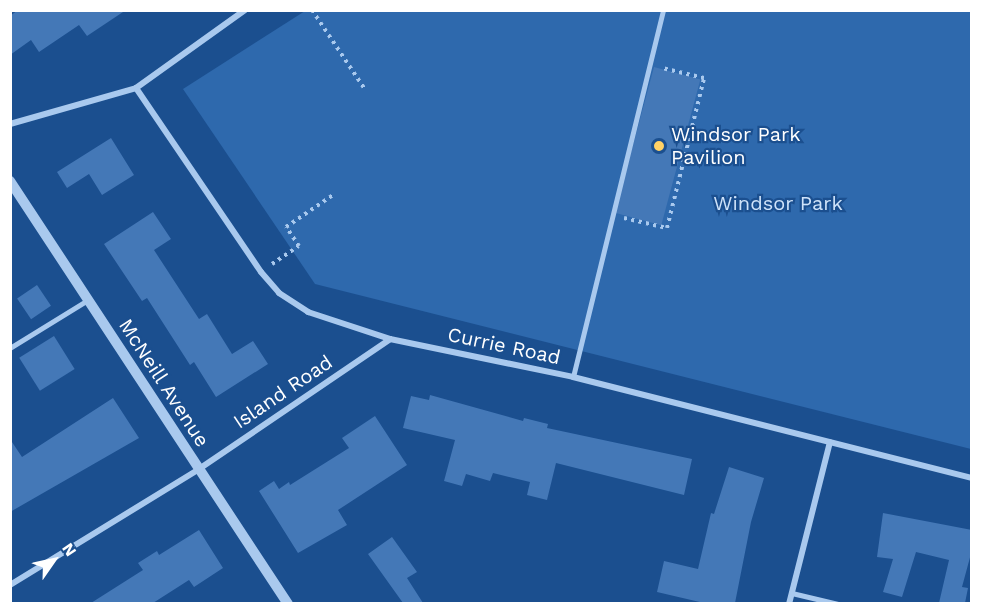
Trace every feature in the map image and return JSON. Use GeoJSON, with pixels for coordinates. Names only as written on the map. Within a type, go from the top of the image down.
{"type":"FeatureCollection","features":[{"type":"Feature","properties":{"kind":"street"},"geometry":{"type":"LineString","coordinates":[[10,124],[136,88],[245,10]]}},
{"type":"Feature","properties":{"kind":"street","name":"Currie Road"},"geometry":{"type":"LineString","coordinates":[[136,88],[261,272],[279,293],[308,312],[390,339],[573,377],[972,478]]}},
{"type":"Feature","properties":{"kind":"street","name":"McNeill Avenue"},"geometry":{"type":"LineString","coordinates":[[10,181],[288,603]]}},
{"type":"Feature","properties":{"kind":"street","name":"Island Road"},"geometry":{"type":"LineString","coordinates":[[10,585],[199,469],[390,339]]}},
{"type":"Feature","properties":{"kind":"street"},"geometry":{"type":"LineString","coordinates":[[789,603],[830,441]]}},
{"type":"Feature","properties":{"kind":"lane"},"geometry":{"type":"LineString","coordinates":[[573,377],[663,10]]}},
{"type":"Feature","properties":{"kind":"lane"},"geometry":{"type":"LineString","coordinates":[[10,348],[88,300]]}},
{"type":"Feature","properties":{"kind":"lane"},"geometry":{"type":"LineString","coordinates":[[792,593],[838,603]]}},
{"type":"Feature","properties":{"kind":"path"},"geometry":{"type":"LineString","coordinates":[[312,10],[366,91]]}},
{"type":"Feature","properties":{"kind":"path"},"geometry":{"type":"LineString","coordinates":[[613,216],[667,228],[704,78],[650,64]]}},
{"type":"Feature","properties":{"kind":"path"},"geometry":{"type":"LineString","coordinates":[[261,272],[299,246],[286,227],[333,195]]}},
{"type":"Feature","properties":{"kind":"green space","name":"Windsor Park"},"geometry":{"type":"Polygon","coordinates":[[[305,11],[971,11],[971,449],[315,284],[183,89],[305,11]]]}},
{"type":"Feature","properties":{"kind":"building"},"geometry":{"type":"Polygon","coordinates":[[[18,10],[126,10],[87,36],[79,25],[39,52],[31,40],[10,55],[10,16],[18,10]]]}},
{"type":"Feature","properties":{"kind":"building","name":"Windsor Park Pavilion"},"geometry":{"type":"Polygon","coordinates":[[[654,67],[700,79],[661,225],[615,213],[654,67]]]}},
{"type":"Feature","properties":{"kind":"building"},"geometry":{"type":"Polygon","coordinates":[[[111,138],[134,175],[102,195],[89,174],[67,188],[57,172],[111,138]]]}},
{"type":"Feature","properties":{"kind":"building"},"geometry":{"type":"Polygon","coordinates":[[[153,212],[171,239],[154,250],[199,319],[207,314],[232,354],[253,341],[268,364],[216,397],[194,362],[190,365],[147,298],[142,301],[104,244],[153,212]]]}},
{"type":"Feature","properties":{"kind":"building"},"geometry":{"type":"Polygon","coordinates":[[[37,285],[51,306],[31,319],[17,298],[37,285]]]}},
{"type":"Feature","properties":{"kind":"building"},"geometry":{"type":"Polygon","coordinates":[[[54,336],[75,369],[40,391],[19,358],[54,336]]]}},
{"type":"Feature","properties":{"kind":"building"},"geometry":{"type":"Polygon","coordinates":[[[430,395],[523,421],[524,418],[548,424],[547,428],[692,459],[684,495],[556,463],[547,500],[527,495],[530,482],[493,473],[490,481],[466,474],[462,486],[444,481],[455,440],[403,428],[411,396],[429,400],[430,395]]]}},
{"type":"Feature","properties":{"kind":"building"},"geometry":{"type":"Polygon","coordinates":[[[113,398],[139,438],[10,512],[10,439],[22,457],[113,398]]]}},
{"type":"Feature","properties":{"kind":"building"},"geometry":{"type":"Polygon","coordinates":[[[375,416],[407,465],[338,510],[347,525],[298,553],[259,491],[274,481],[279,489],[289,482],[290,485],[349,448],[342,438],[375,416]]]}},
{"type":"Feature","properties":{"kind":"building"},"geometry":{"type":"Polygon","coordinates":[[[729,467],[764,478],[751,522],[735,603],[704,603],[657,592],[664,561],[698,569],[711,513],[714,514],[729,467]]]}},
{"type":"Feature","properties":{"kind":"building"},"geometry":{"type":"Polygon","coordinates":[[[883,513],[972,530],[972,550],[962,587],[968,588],[965,603],[939,603],[949,560],[916,552],[902,597],[883,592],[893,559],[877,557],[883,513]]]}},
{"type":"Feature","properties":{"kind":"building"},"geometry":{"type":"Polygon","coordinates":[[[199,530],[223,568],[194,587],[189,580],[153,603],[91,603],[143,570],[138,563],[157,551],[159,555],[199,530]]]}},
{"type":"Feature","properties":{"kind":"building"},"geometry":{"type":"Polygon","coordinates":[[[392,537],[417,572],[407,578],[423,603],[403,603],[368,554],[392,537]]]}},
{"type":"Feature","properties":{"kind":"place","name":"Windsor Park Pavilion"},"geometry":{"type":"Point","coordinates":[659,146]}}]}
